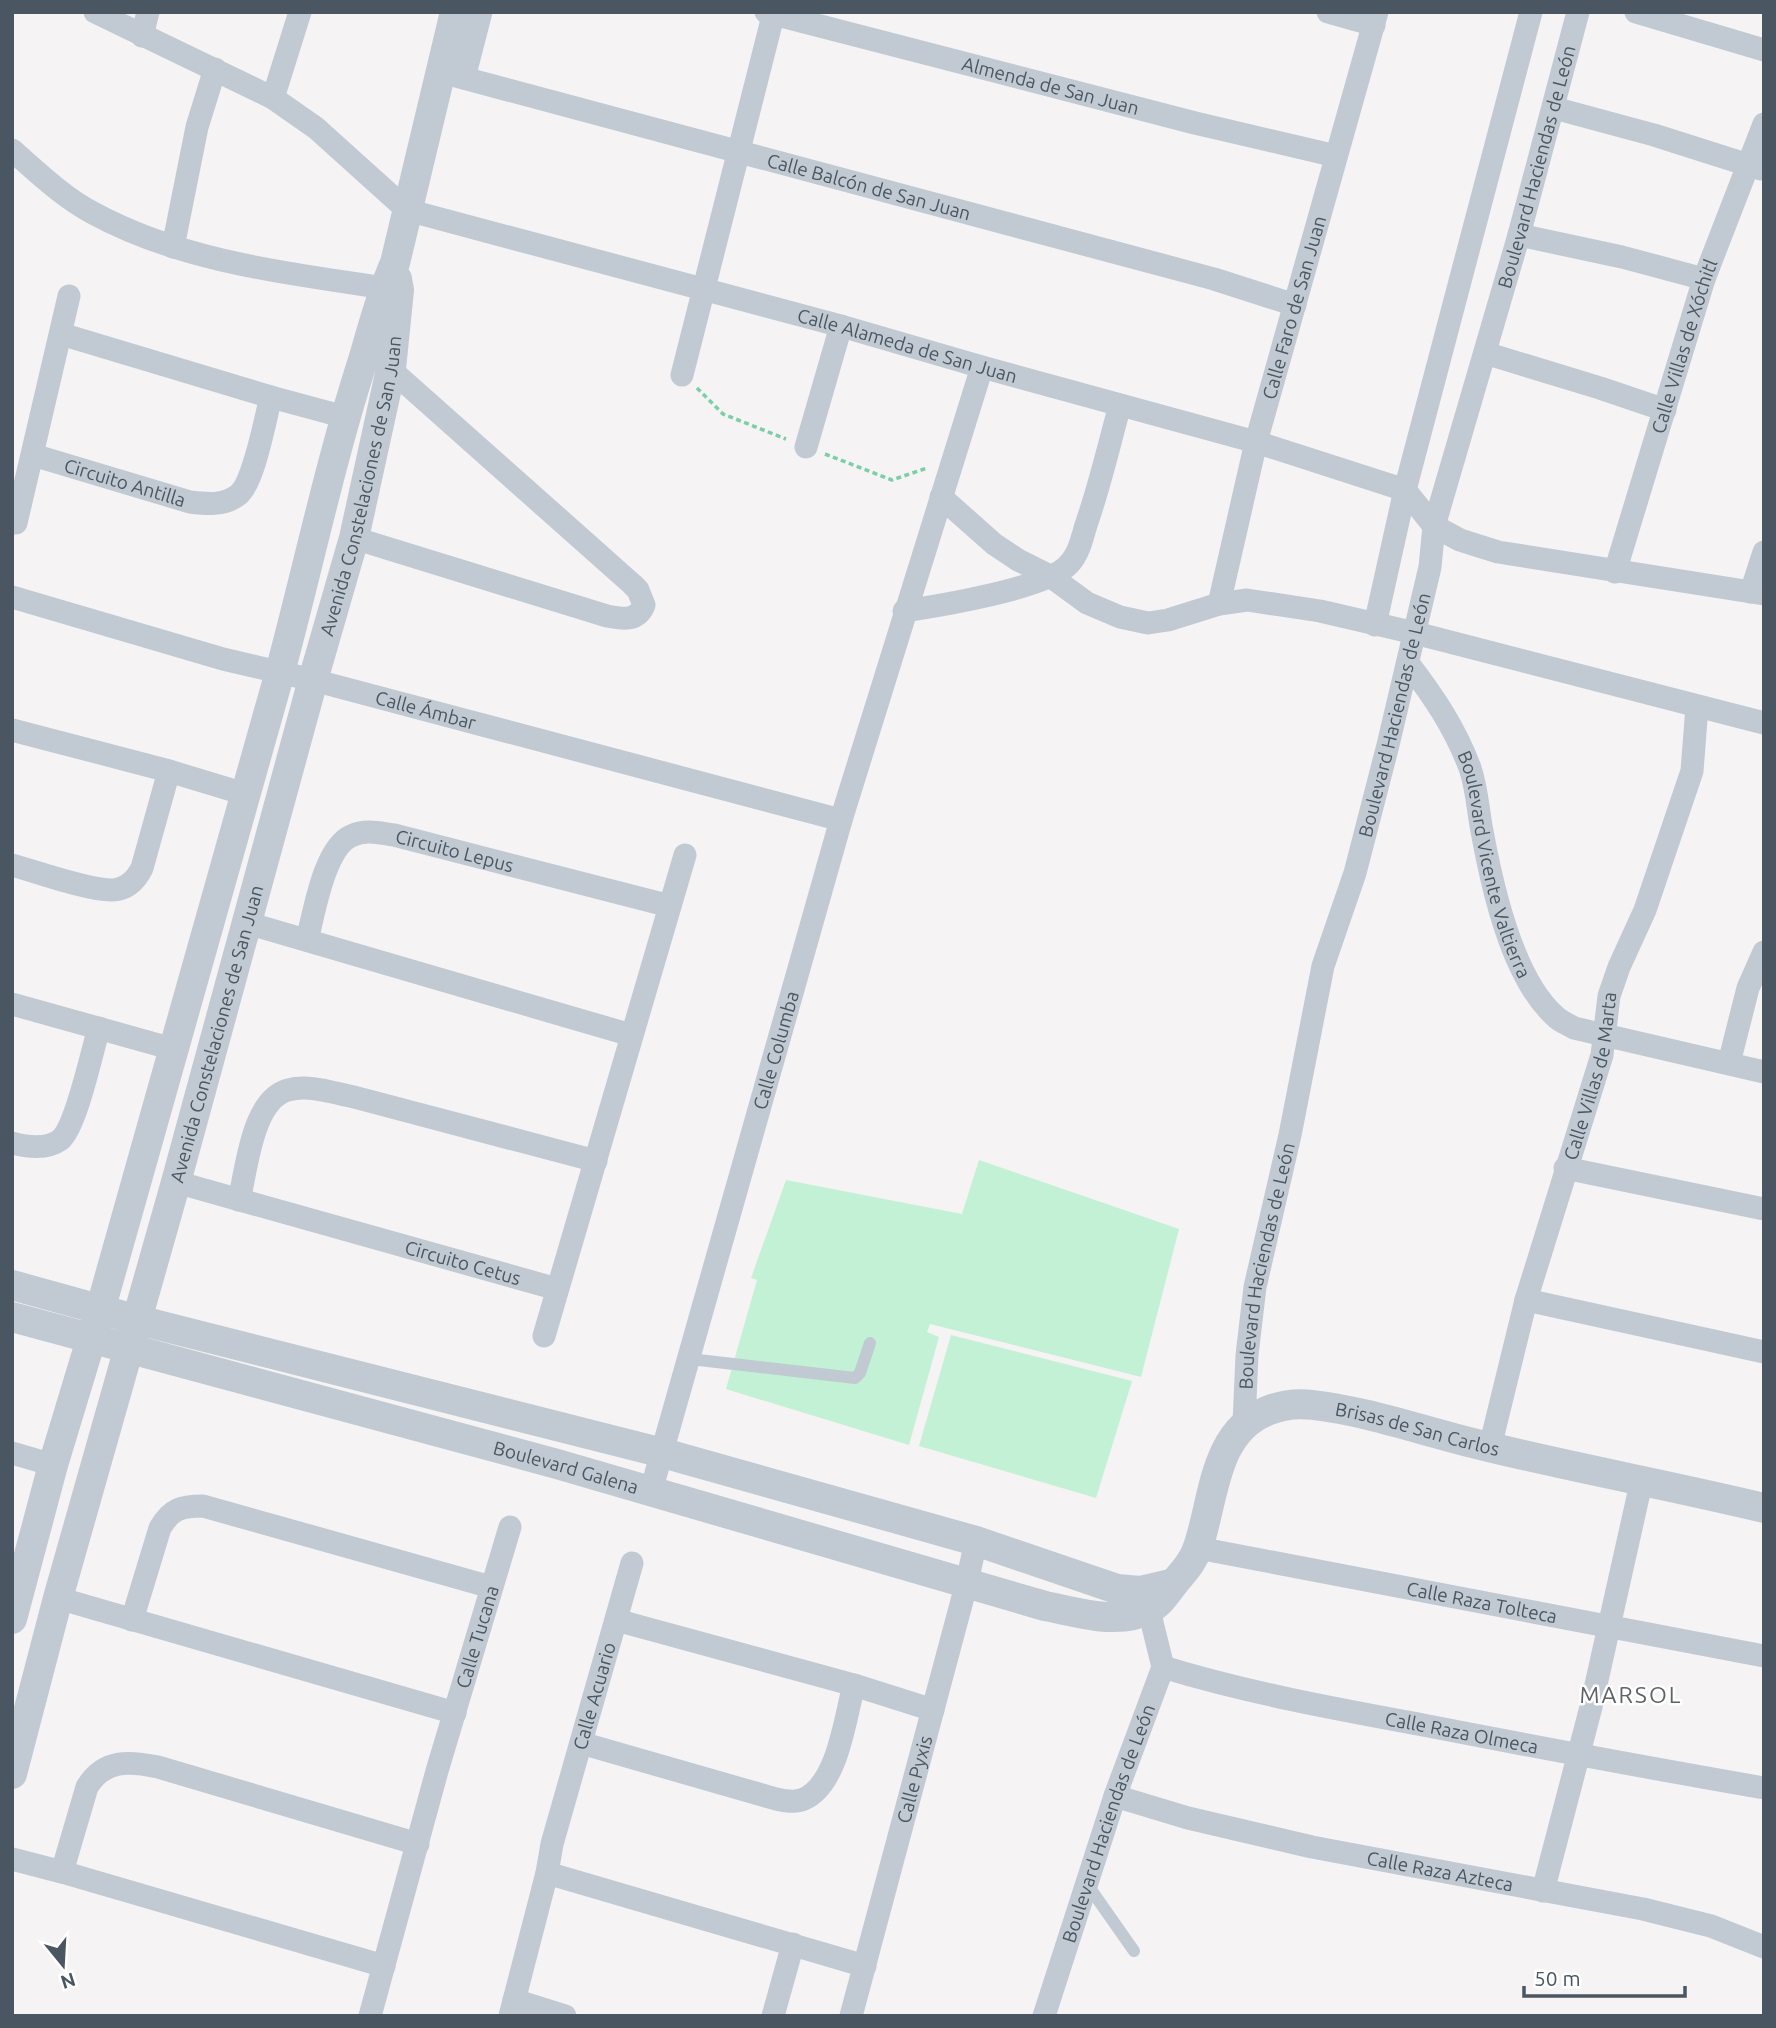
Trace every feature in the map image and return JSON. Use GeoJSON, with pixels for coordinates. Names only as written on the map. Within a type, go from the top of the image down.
{"type":"FeatureCollection","features":[{"type":"Feature","properties":{"kind":"street"},"geometry":{"type":"LineString","coordinates":[[95,12],[273,98],[316,128],[407,209]]}},
{"type":"Feature","properties":{"kind":"street"},"geometry":{"type":"LineString","coordinates":[[142,36],[148,12]]}},
{"type":"Feature","properties":{"kind":"street"},"geometry":{"type":"LineString","coordinates":[[273,98],[300,12]]}},
{"type":"Feature","properties":{"kind":"street"},"geometry":{"type":"LineString","coordinates":[[452,75],[455,12]]}},
{"type":"Feature","properties":{"kind":"street"},"geometry":{"type":"LineString","coordinates":[[12,150],[47,181],[91,212],[173,247],[234,264],[393,280],[407,209],[452,75],[481,12]]}},
{"type":"Feature","properties":{"kind":"street"},"geometry":{"type":"LineString","coordinates":[[1328,12],[1376,19]]}},
{"type":"Feature","properties":{"kind":"street","name":"Boulevard Haciendas de León"},"geometry":{"type":"LineString","coordinates":[[1375,625],[1405,490],[1531,12]]}},
{"type":"Feature","properties":{"kind":"street","name":"Boulevard Haciendas de León"},"geometry":{"type":"LineString","coordinates":[[1244,1423],[1247,1355],[1255,1287],[1290,1135],[1323,966],[1355,873],[1415,633],[1430,567],[1434,526],[1519,235],[1578,12]]}},
{"type":"Feature","properties":{"kind":"street"},"geometry":{"type":"LineString","coordinates":[[1636,12],[1764,50]]}},
{"type":"Feature","properties":{"kind":"street"},"geometry":{"type":"LineString","coordinates":[[682,375],[771,13]]}},
{"type":"Feature","properties":{"kind":"street","name":"Almenda de San Juan"},"geometry":{"type":"LineString","coordinates":[[771,13],[1195,123],[1336,156]]}},
{"type":"Feature","properties":{"kind":"street","name":"Calle Faro de San Juan"},"geometry":{"type":"LineString","coordinates":[[1219,604],[1256,442],[1376,19]]}},
{"type":"Feature","properties":{"kind":"street"},"geometry":{"type":"LineString","coordinates":[[173,247],[197,127],[215,69]]}},
{"type":"Feature","properties":{"kind":"street","name":"Calle Balcón de San Juan"},"geometry":{"type":"LineString","coordinates":[[452,75],[1214,279],[1295,305]]}},
{"type":"Feature","properties":{"kind":"street"},"geometry":{"type":"LineString","coordinates":[[1554,108],[1654,135],[1756,168]]}},
{"type":"Feature","properties":{"kind":"street","name":"Calle Villas de Xóchitl"},"geometry":{"type":"LineString","coordinates":[[1615,572],[1704,279],[1756,168],[1764,124]]}},
{"type":"Feature","properties":{"kind":"street","name":"Calle Alameda de San Juan"},"geometry":{"type":"LineString","coordinates":[[407,209],[1256,442],[1405,490]]}},
{"type":"Feature","properties":{"kind":"street"},"geometry":{"type":"LineString","coordinates":[[1519,235],[1622,257],[1704,279]]}},
{"type":"Feature","properties":{"kind":"street","name":"Avenida Constelaciones de San Juan"},"geometry":{"type":"LineString","coordinates":[[12,1619],[53,1465],[92,1338],[280,672],[345,417],[366,348],[393,280]]}},
{"type":"Feature","properties":{"kind":"street","name":"Avenida Constelaciones de San Juan"},"geometry":{"type":"LineString","coordinates":[[12,1774],[58,1598],[354,538],[391,369],[393,280]]}},
{"type":"Feature","properties":{"kind":"street"},"geometry":{"type":"LineString","coordinates":[[16,523],[69,296]]}},
{"type":"Feature","properties":{"kind":"street"},"geometry":{"type":"LineString","coordinates":[[806,447],[841,326]]}},
{"type":"Feature","properties":{"kind":"street"},"geometry":{"type":"LineString","coordinates":[[61,334],[345,417]]}},
{"type":"Feature","properties":{"kind":"street"},"geometry":{"type":"LineString","coordinates":[[354,538],[607,617],[634,617],[642,611],[644,605],[632,584],[366,348]]}},
{"type":"Feature","properties":{"kind":"street"},"geometry":{"type":"LineString","coordinates":[[1485,353],[1665,410]]}},
{"type":"Feature","properties":{"kind":"street","name":"Calle Columba"},"geometry":{"type":"LineString","coordinates":[[651,1491],[841,820],[982,368]]}},
{"type":"Feature","properties":{"kind":"street","name":"Circuito Antilla"},"geometry":{"type":"LineString","coordinates":[[33,455],[190,502],[209,505],[223,503],[238,496],[248,484],[271,397]]}},
{"type":"Feature","properties":{"kind":"street"},"geometry":{"type":"LineString","coordinates":[[904,611],[959,603],[1051,576],[1068,566],[1076,555],[1096,496],[1120,405]]}},
{"type":"Feature","properties":{"kind":"street"},"geometry":{"type":"LineString","coordinates":[[1405,490],[1434,526],[1460,540],[1498,552],[1757,593],[1764,552]]}},
{"type":"Feature","properties":{"kind":"street"},"geometry":{"type":"LineString","coordinates":[[941,497],[994,544],[1018,560],[1051,576],[1087,603],[1120,617],[1148,623],[1168,620],[1219,604],[1247,600],[1320,611],[1764,723]]}},
{"type":"Feature","properties":{"kind":"street","name":"Calle Ámbar"},"geometry":{"type":"LineString","coordinates":[[12,597],[223,659],[313,680],[841,820]]}},
{"type":"Feature","properties":{"kind":"street","name":"Boulevard Vicente Valtierra"},"geometry":{"type":"LineString","coordinates":[[1408,663],[1443,708],[1471,770],[1497,900],[1522,970],[1539,998],[1556,1018],[1574,1028],[1764,1072]]}},
{"type":"Feature","properties":{"kind":"street","name":"Calle Villas de Marta"},"geometry":{"type":"LineString","coordinates":[[1490,1447],[1526,1300],[1565,1168],[1596,1077],[1605,1036],[1609,996],[1645,910],[1692,771],[1697,707]]}},
{"type":"Feature","properties":{"kind":"street"},"geometry":{"type":"LineString","coordinates":[[12,730],[245,793]]}},
{"type":"Feature","properties":{"kind":"street"},"geometry":{"type":"LineString","coordinates":[[12,865],[98,889],[114,890],[126,886],[136,880],[142,868],[169,771]]}},
{"type":"Feature","properties":{"kind":"street","name":"Circuito Lepus"},"geometry":{"type":"LineString","coordinates":[[307,940],[326,870],[337,849],[349,836],[369,831],[394,835],[670,906]]}},
{"type":"Feature","properties":{"kind":"street"},"geometry":{"type":"LineString","coordinates":[[544,1335],[685,855]]}},
{"type":"Feature","properties":{"kind":"street"},"geometry":{"type":"LineString","coordinates":[[247,923],[631,1035]]}},
{"type":"Feature","properties":{"kind":"street"},"geometry":{"type":"LineString","coordinates":[[1729,1063],[1748,988],[1764,952]]}},
{"type":"Feature","properties":{"kind":"street"},"geometry":{"type":"LineString","coordinates":[[12,1004],[173,1049]]}},
{"type":"Feature","properties":{"kind":"street"},"geometry":{"type":"LineString","coordinates":[[12,1143],[36,1147],[51,1145],[62,1139],[72,1124],[99,1028]]}},
{"type":"Feature","properties":{"kind":"street"},"geometry":{"type":"LineString","coordinates":[[240,1200],[253,1138],[262,1112],[275,1095],[290,1089],[314,1088],[354,1097],[596,1161]]}},
{"type":"Feature","properties":{"kind":"street"},"geometry":{"type":"LineString","coordinates":[[1565,1168],[1764,1209]]}},
{"type":"Feature","properties":{"kind":"street","name":"Circuito Cetus"},"geometry":{"type":"LineString","coordinates":[[176,1182],[557,1289]]}},
{"type":"Feature","properties":{"kind":"street","name":"Boulevard Galena"},"geometry":{"type":"LineString","coordinates":[[12,1285],[100,1309],[133,1334],[651,1491],[1045,1606],[1080,1613],[1132,1601]]}},
{"type":"Feature","properties":{"kind":"street"},"geometry":{"type":"LineString","coordinates":[[1526,1300],[1764,1352]]}},
{"type":"Feature","properties":{"kind":"street","name":"Boulevard Galena"},"geometry":{"type":"LineString","coordinates":[[12,1317],[92,1338],[133,1334],[663,1453],[976,1541],[1132,1601]]}},
{"type":"Feature","properties":{"kind":"street","name":"Brisas de San Carlos"},"geometry":{"type":"LineString","coordinates":[[1244,1423],[1266,1411],[1286,1405],[1311,1404],[1764,1508]]}},
{"type":"Feature","properties":{"kind":"street"},"geometry":{"type":"LineString","coordinates":[[1163,1667],[1132,1601],[1174,1583],[1191,1564],[1198,1548],[1216,1474],[1244,1423]]}},
{"type":"Feature","properties":{"kind":"street"},"geometry":{"type":"LineString","coordinates":[[12,1453],[53,1465]]}},
{"type":"Feature","properties":{"kind":"street"},"geometry":{"type":"LineString","coordinates":[[1543,1891],[1580,1756],[1642,1479]]}},
{"type":"Feature","properties":{"kind":"street","name":"Calle Tucana"},"geometry":{"type":"LineString","coordinates":[[58,1598],[132,1620],[455,1713],[491,1587],[203,1506],[188,1506],[178,1508],[168,1515],[160,1528],[132,1620]]}},
{"type":"Feature","properties":{"kind":"street"},"geometry":{"type":"LineString","coordinates":[[491,1587],[510,1527]]}},
{"type":"Feature","properties":{"kind":"street","name":"Calle Pyxis"},"geometry":{"type":"LineString","coordinates":[[851,2016],[976,1541]]}},
{"type":"Feature","properties":{"kind":"street","name":"Calle Raza Tolteca"},"geometry":{"type":"LineString","coordinates":[[1198,1548],[1764,1656]]}},
{"type":"Feature","properties":{"kind":"street"},"geometry":{"type":"LineString","coordinates":[[616,1620],[632,1563]]}},
{"type":"Feature","properties":{"kind":"street","name":"Calle Acuario"},"geometry":{"type":"LineString","coordinates":[[854,1685],[831,1771],[823,1783],[804,1800],[793,1802],[776,1799],[581,1743],[616,1620],[854,1685],[933,1710]]}},
{"type":"Feature","properties":{"kind":"street","name":"Boulevard Haciendas de León"},"geometry":{"type":"LineString","coordinates":[[1044,2016],[1115,1796],[1163,1667]]}},
{"type":"Feature","properties":{"kind":"street","name":"Calle Raza Olmeca"},"geometry":{"type":"LineString","coordinates":[[1163,1667],[1213,1682],[1341,1710],[1764,1788]]}},
{"type":"Feature","properties":{"kind":"street"},"geometry":{"type":"LineString","coordinates":[[370,2016],[455,1713]]}},
{"type":"Feature","properties":{"kind":"street"},"geometry":{"type":"LineString","coordinates":[[565,2016],[512,2008],[552,1844],[581,1743]]}},
{"type":"Feature","properties":{"kind":"street"},"geometry":{"type":"LineString","coordinates":[[62,1871],[87,1787],[94,1776],[117,1763],[138,1762],[158,1767],[418,1844]]}},
{"type":"Feature","properties":{"kind":"street","name":"Calle Raza Azteca"},"geometry":{"type":"LineString","coordinates":[[1115,1796],[1188,1818],[1312,1847],[1670,1916],[1721,1930],[1764,1947]]}},
{"type":"Feature","properties":{"kind":"street"},"geometry":{"type":"LineString","coordinates":[[12,1859],[62,1871],[384,1966]]}},
{"type":"Feature","properties":{"kind":"street"},"geometry":{"type":"LineString","coordinates":[[547,1873],[865,1966]]}},
{"type":"Feature","properties":{"kind":"street"},"geometry":{"type":"LineString","coordinates":[[773,2016],[793,1944]]}},
{"type":"Feature","properties":{"kind":"lane"},"geometry":{"type":"LineString","coordinates":[[690,1359],[855,1378],[860,1373],[870,1343]]}},
{"type":"Feature","properties":{"kind":"lane"},"geometry":{"type":"LineString","coordinates":[[1087,1884],[1134,1951]]}},
{"type":"Feature","properties":{"kind":"green space"},"geometry":{"type":"Polygon","coordinates":[[[979,1160],[1179,1229],[1141,1377],[930,1324],[927,1332],[939,1337],[909,1445],[726,1389],[757,1280],[751,1278],[786,1180],[962,1214],[979,1160]]]}},
{"type":"Feature","properties":{"kind":"green space"},"geometry":{"type":"Polygon","coordinates":[[[951,1335],[1132,1381],[1096,1498],[919,1446],[951,1335]]]}},
{"type":"Feature","properties":{"kind":"district","name":"MARSOL"},"geometry":{"type":"Point","coordinates":[1631,1695]}}]}
